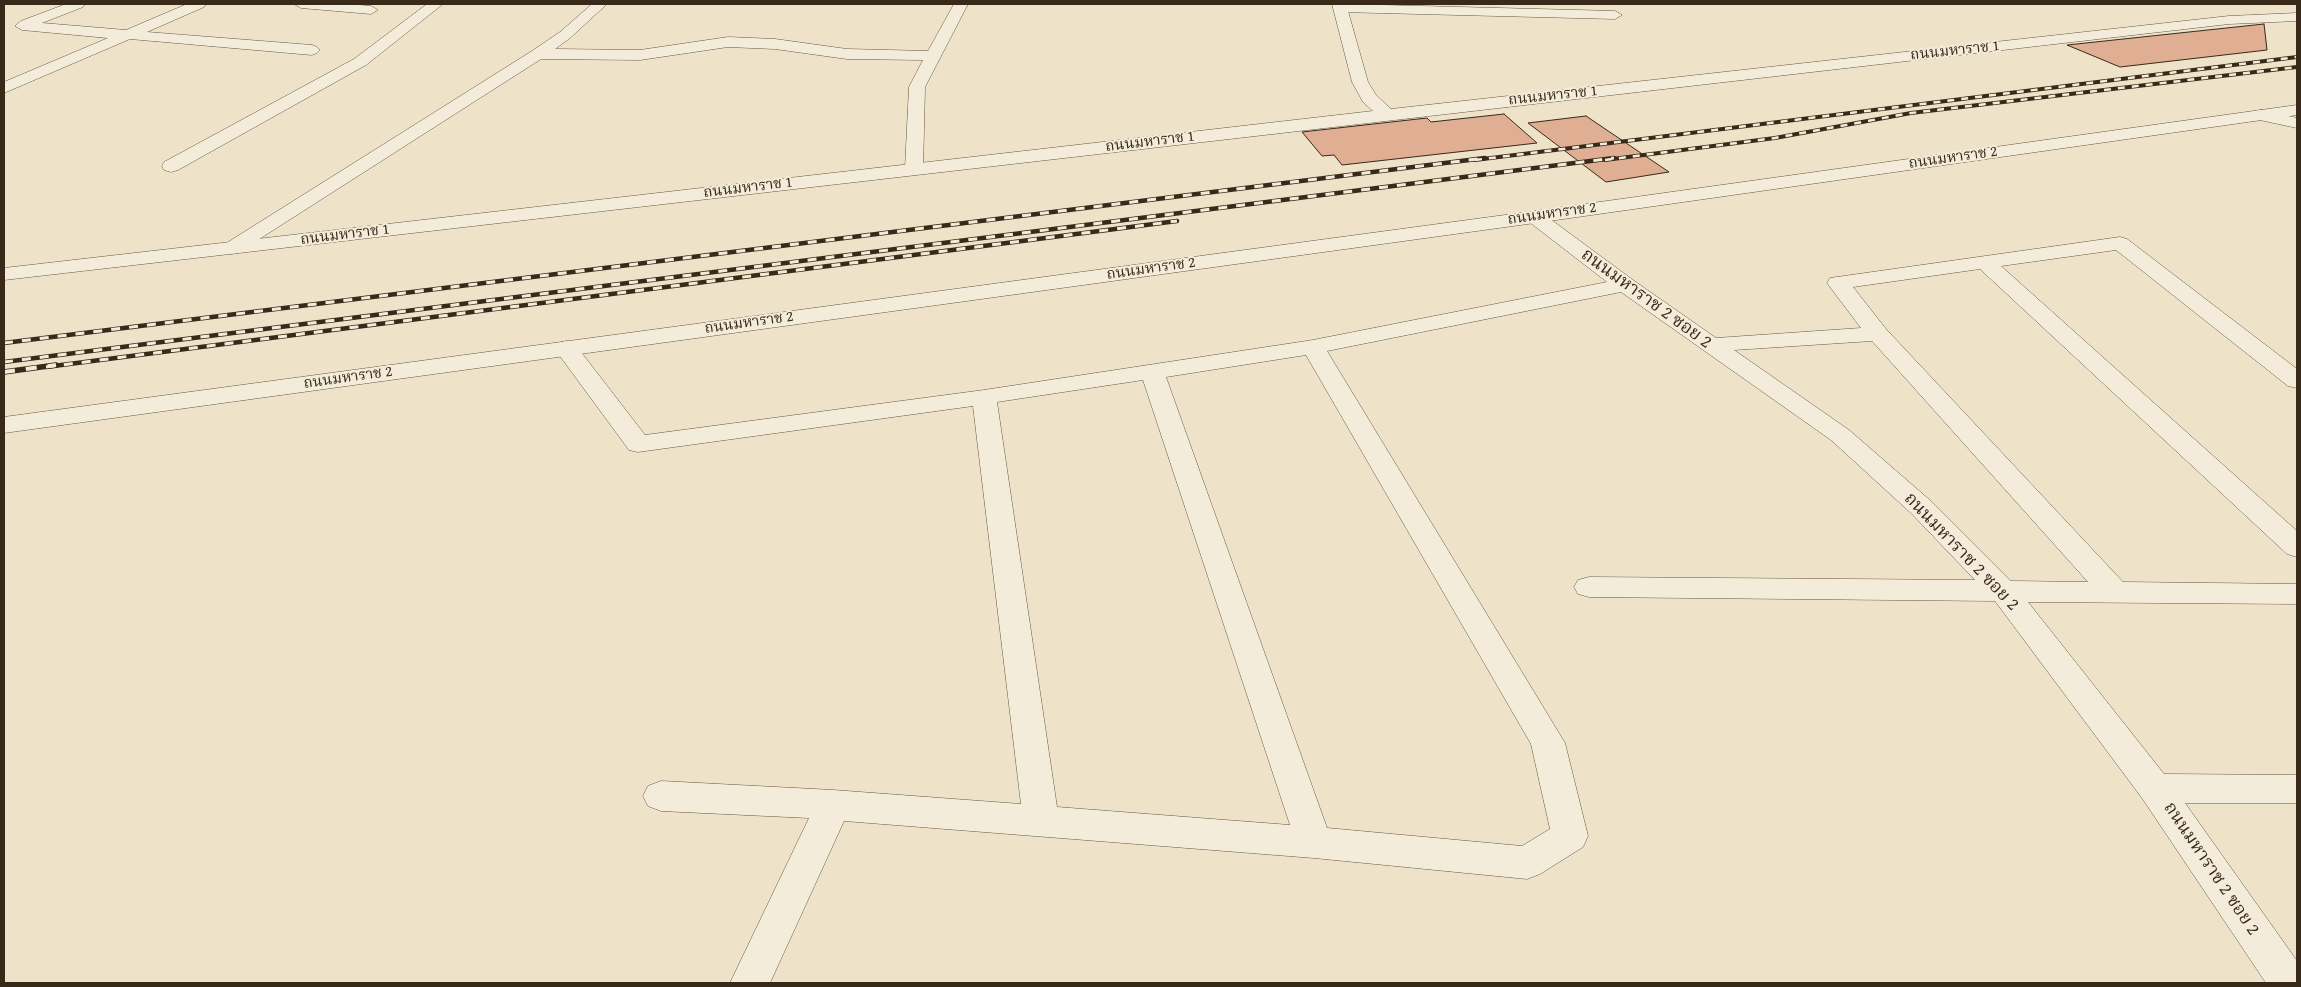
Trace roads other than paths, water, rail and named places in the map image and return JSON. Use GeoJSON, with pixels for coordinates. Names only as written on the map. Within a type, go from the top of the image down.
{"type":"FeatureCollection","features":[{"type":"Feature","properties":{"kind":"street"},"geometry":{"type":"LineString","coordinates":[[78,4],[40,18],[16,24],[312,50]]}},
{"type":"Feature","properties":{"kind":"street"},"geometry":{"type":"LineString","coordinates":[[4,88],[124,34],[200,4]]}},
{"type":"Feature","properties":{"kind":"street"},"geometry":{"type":"LineString","coordinates":[[301,4],[371,10]]}},
{"type":"Feature","properties":{"kind":"street"},"geometry":{"type":"LineString","coordinates":[[171,166],[360,62],[436,4]]}},
{"type":"Feature","properties":{"kind":"street"},"geometry":{"type":"LineString","coordinates":[[232,248],[538,54],[600,4]]}},
{"type":"Feature","properties":{"kind":"street"},"geometry":{"type":"LineString","coordinates":[[914,169],[918,87],[961,4]]}},
{"type":"Feature","properties":{"kind":"street"},"geometry":{"type":"LineString","coordinates":[[1387,114],[1369,98],[1360,82],[1339,6],[1615,15]]}},
{"type":"Feature","properties":{"kind":"street","name":"ถนนมหาราช 1"},"geometry":{"type":"LineString","coordinates":[[4,274],[1387,114],[2229,20],[2297,17]]}},
{"type":"Feature","properties":{"kind":"street"},"geometry":{"type":"LineString","coordinates":[[538,54],[640,55],[728,42],[775,44],[848,54],[933,56]]}},
{"type":"Feature","properties":{"kind":"street","name":"ถนนมหาราช 2"},"geometry":{"type":"LineString","coordinates":[[4,425],[1534,217],[2297,110]]}},
{"type":"Feature","properties":{"kind":"street"},"geometry":{"type":"LineString","coordinates":[[2261,115],[2297,122]]}},
{"type":"Feature","properties":{"kind":"street","name":"ถนนมหาราช 2 ซอย 2"},"geometry":{"type":"LineString","coordinates":[[1534,217],[1625,285],[1840,436],[1922,508],[2004,592],[2156,788],[2289,983]]}},
{"type":"Feature","properties":{"kind":"street"},"geometry":{"type":"LineString","coordinates":[[2116,593],[1878,334],[1838,283],[2120,242],[2297,381]]}},
{"type":"Feature","properties":{"kind":"street"},"geometry":{"type":"LineString","coordinates":[[1984,262],[2297,546]]}},
{"type":"Feature","properties":{"kind":"street"},"geometry":{"type":"LineString","coordinates":[[566,348],[638,444],[984,397],[1313,347],[1625,285]]}},
{"type":"Feature","properties":{"kind":"street"},"geometry":{"type":"LineString","coordinates":[[1710,345],[1878,334]]}},
{"type":"Feature","properties":{"kind":"street"},"geometry":{"type":"LineString","coordinates":[[661,796],[833,805],[1314,842],[1527,863],[1570,836],[1548,743],[1313,347]]}},
{"type":"Feature","properties":{"kind":"street"},"geometry":{"type":"LineString","coordinates":[[1152,372],[1314,842]]}},
{"type":"Feature","properties":{"kind":"street"},"geometry":{"type":"LineString","coordinates":[[984,397],[1042,822]]}},
{"type":"Feature","properties":{"kind":"street"},"geometry":{"type":"LineString","coordinates":[[1589,587],[2297,594]]}},
{"type":"Feature","properties":{"kind":"street"},"geometry":{"type":"LineString","coordinates":[[2156,788],[2297,789]]}},
{"type":"Feature","properties":{"kind":"street"},"geometry":{"type":"LineString","coordinates":[[750,983],[833,805]]}},
{"type":"Feature","properties":{"kind":"railway"},"geometry":{"type":"LineString","coordinates":[[1475,160],[2297,57]]}},
{"type":"Feature","properties":{"kind":"railway"},"geometry":{"type":"LineString","coordinates":[[1605,160],[1775,138],[1911,113],[2297,67]]}},
{"type":"Feature","properties":{"kind":"railway"},"geometry":{"type":"LineString","coordinates":[[4,343],[1485,158]]}},
{"type":"Feature","properties":{"kind":"railway"},"geometry":{"type":"LineString","coordinates":[[4,362],[1614,158]]}},
{"type":"Feature","properties":{"kind":"railway"},"geometry":{"type":"LineString","coordinates":[[46,367],[1177,221]]}},
{"type":"Feature","properties":{"kind":"railway"},"geometry":{"type":"LineString","coordinates":[[4,372],[56,365]]}}]}
